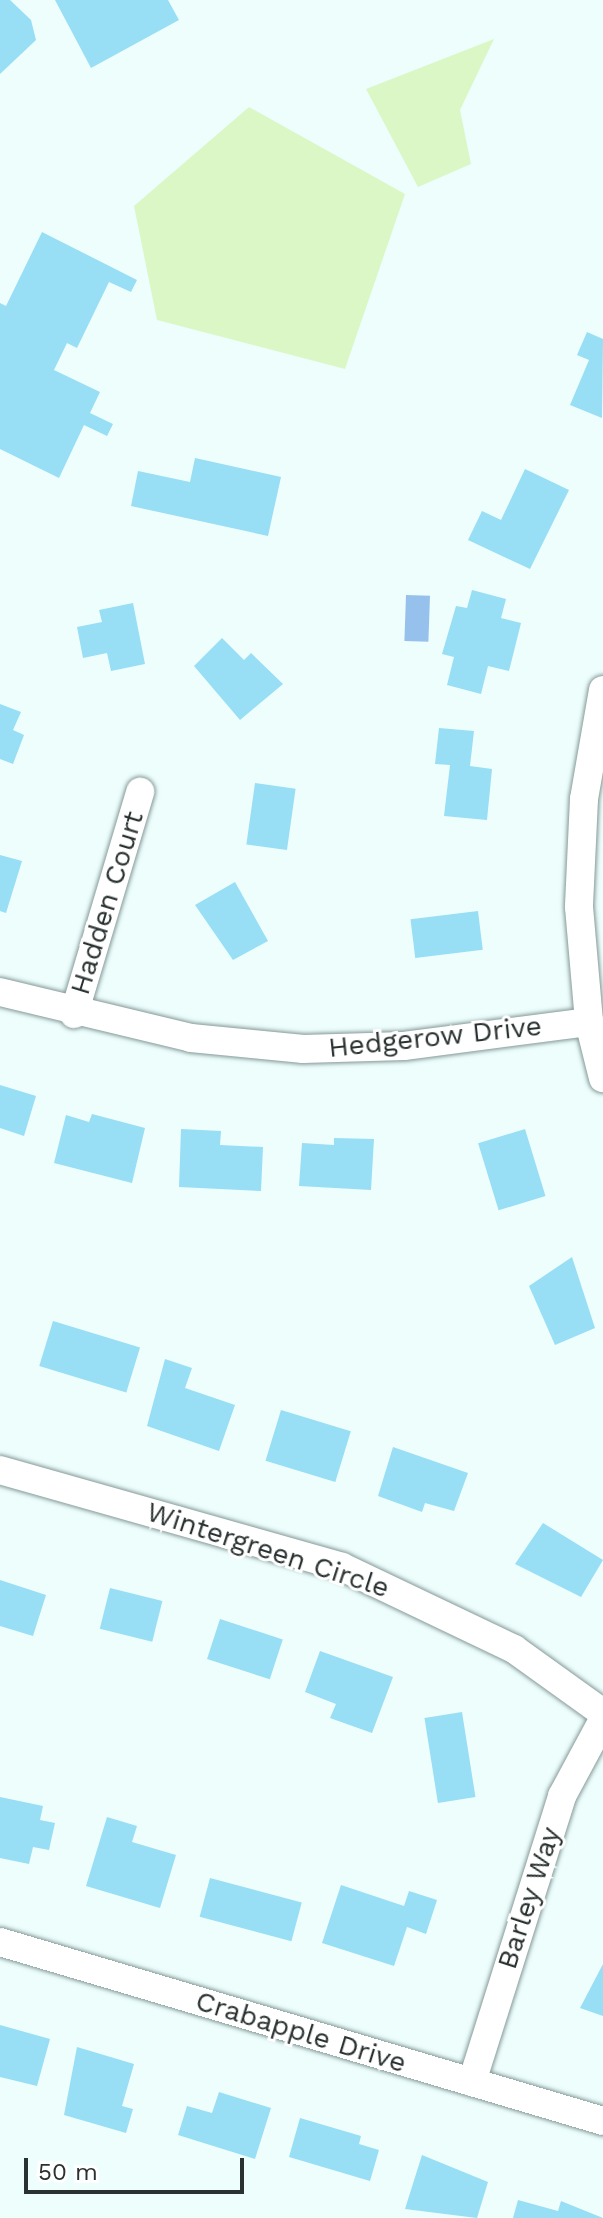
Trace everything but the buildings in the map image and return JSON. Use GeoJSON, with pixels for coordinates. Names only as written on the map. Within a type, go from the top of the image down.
{"type":"FeatureCollection","features":[{"type":"Feature","properties":{"kind":"street"},"geometry":{"type":"LineString","coordinates":[[603,690],[581,861],[589,1022],[603,1078]]}},
{"type":"Feature","properties":{"kind":"street","name":"Hadden Court"},"geometry":{"type":"LineString","coordinates":[[74,1014],[140,792]]}},
{"type":"Feature","properties":{"kind":"street","name":"Hedgerow Drive"},"geometry":{"type":"LineString","coordinates":[[0,992],[74,1014],[303,1049],[404,1046],[589,1022]]}},
{"type":"Feature","properties":{"kind":"street","name":"Wintergreen Circle"},"geometry":{"type":"LineString","coordinates":[[0,1470],[342,1567],[514,1649],[603,1713]]}},
{"type":"Feature","properties":{"kind":"street","name":"Barley Way"},"geometry":{"type":"LineString","coordinates":[[472,2082],[562,1796],[603,1720]]}},
{"type":"Feature","properties":{"kind":"street","name":"Crabapple Drive"},"geometry":{"type":"LineString","coordinates":[[0,1942],[603,2121]]}},
{"type":"Feature","properties":{"kind":"green space"},"geometry":{"type":"Polygon","coordinates":[[[494,39],[460,110],[471,164],[418,187],[366,89],[494,39]]]}},
{"type":"Feature","properties":{"kind":"green space"},"geometry":{"type":"Polygon","coordinates":[[[249,107],[405,194],[345,369],[157,320],[134,206],[249,107]]]}},
{"type":"Feature","properties":{"kind":"water"},"geometry":{"type":"Polygon","coordinates":[[[406,595],[430,596],[428,642],[404,641],[406,595]]]}}]}
